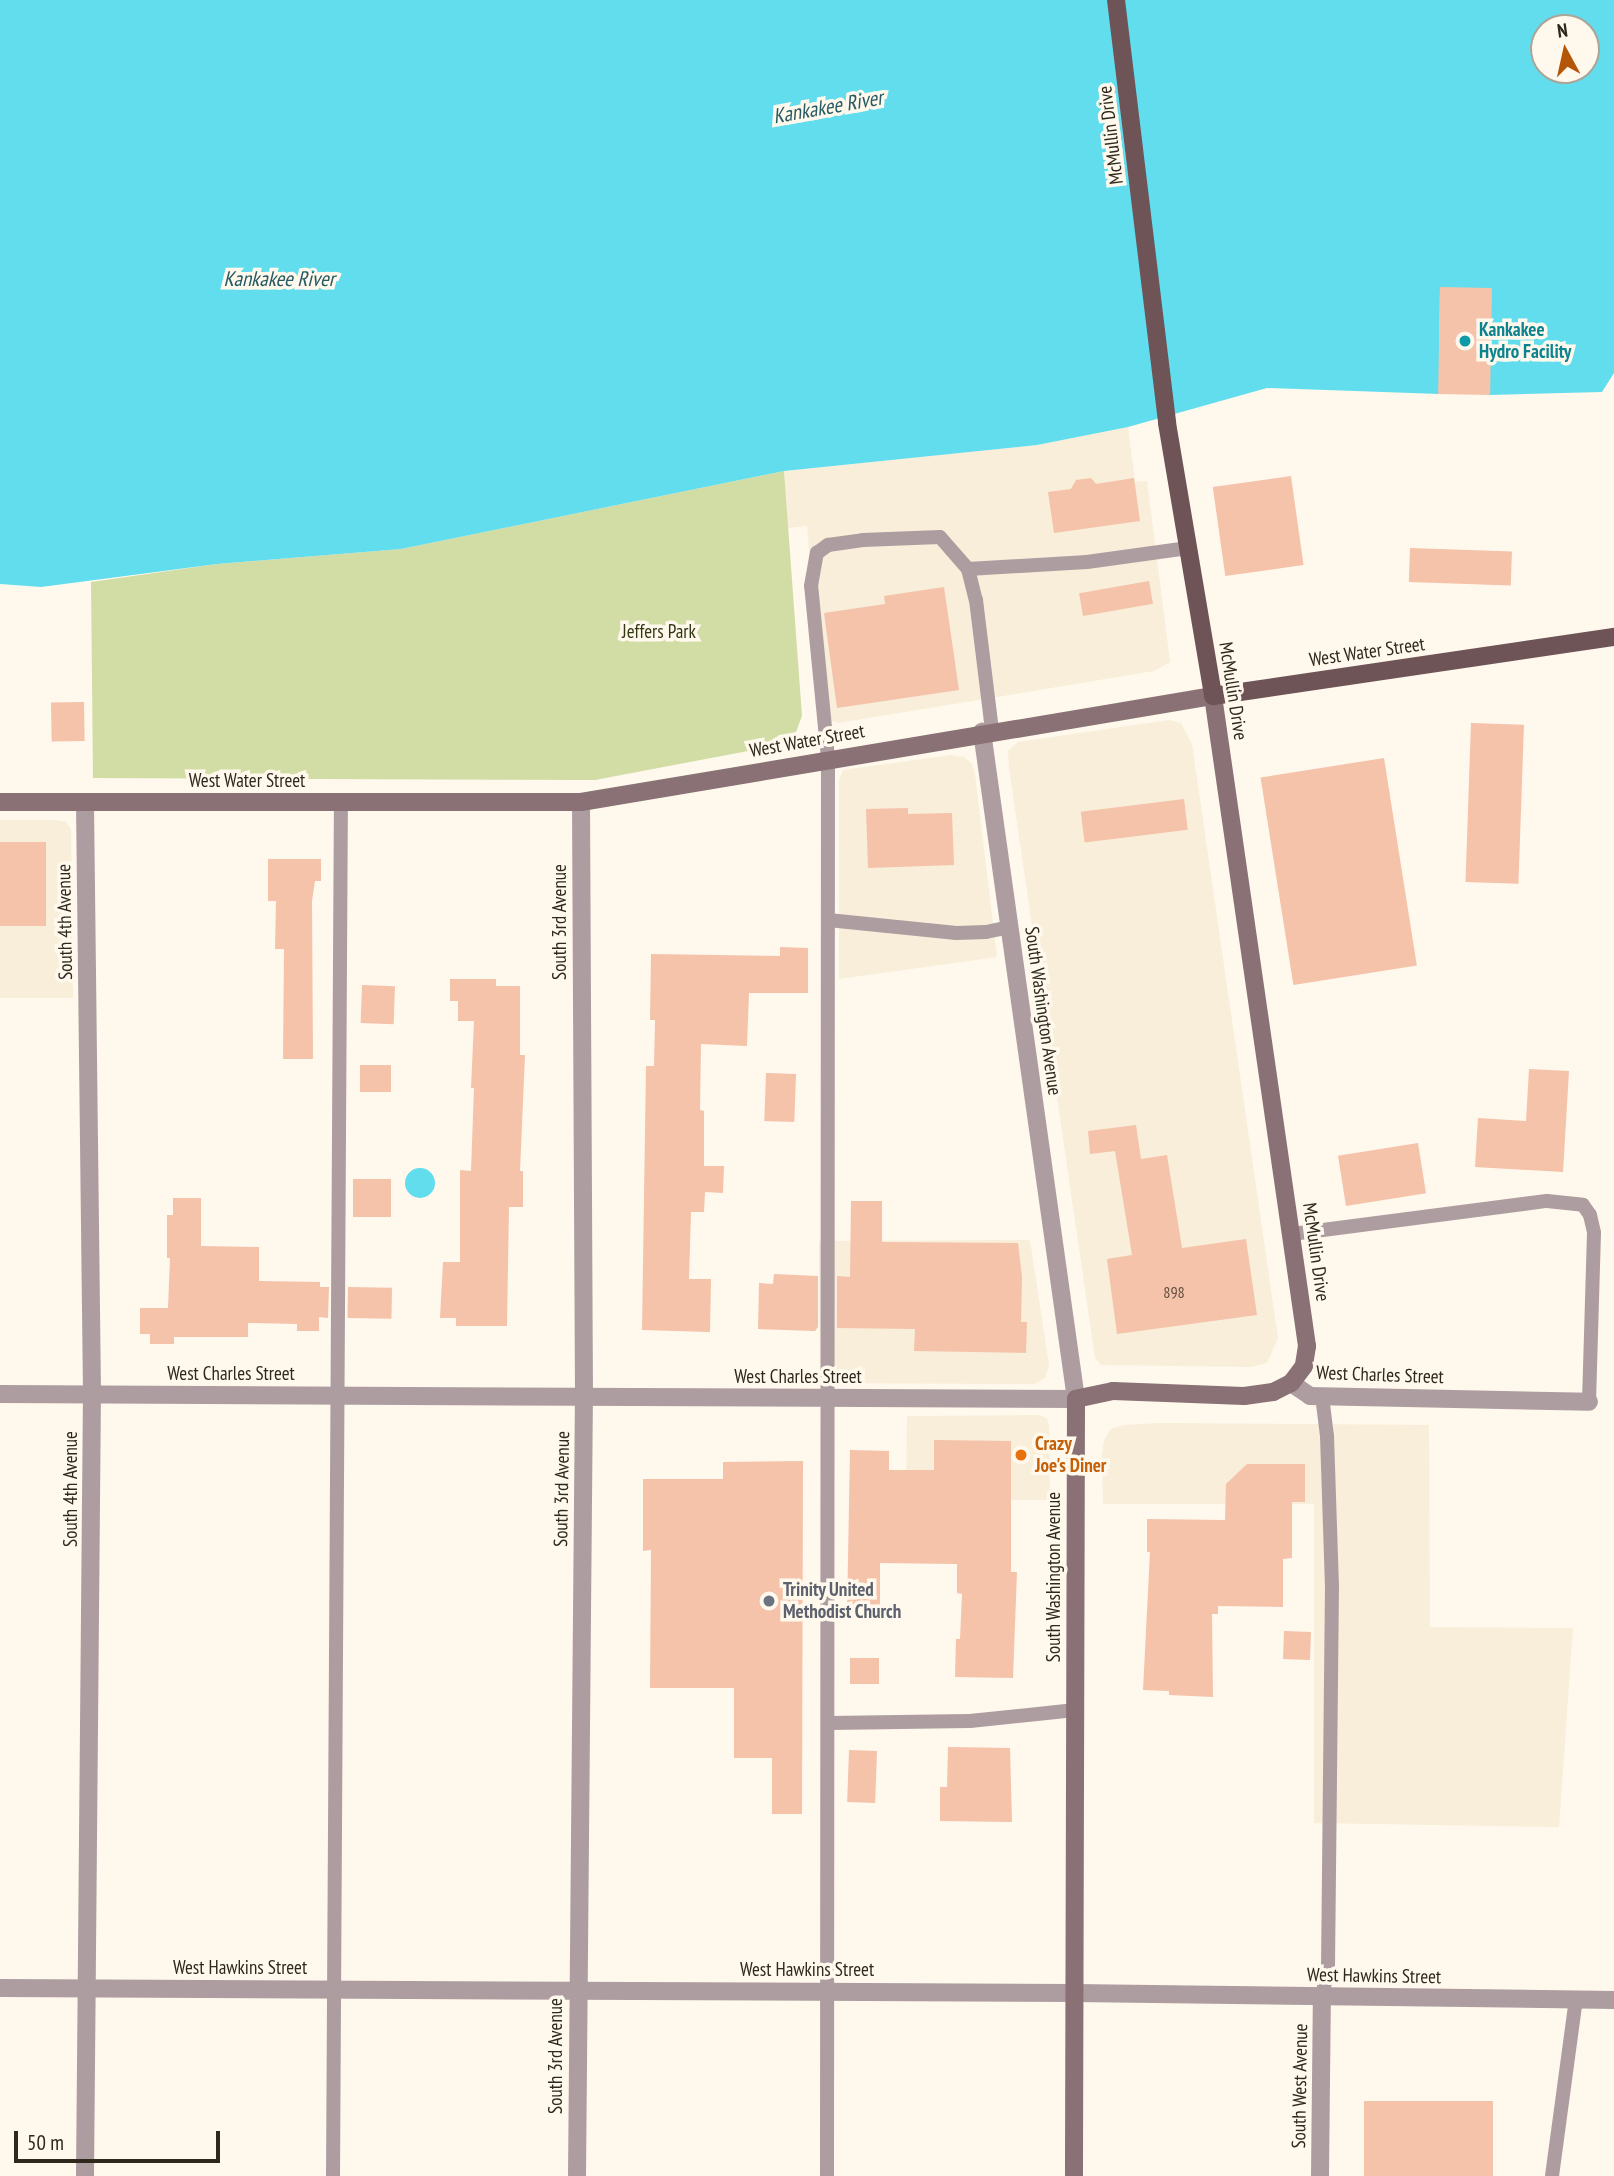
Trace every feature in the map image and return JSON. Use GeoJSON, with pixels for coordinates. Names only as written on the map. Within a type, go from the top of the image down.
{"type":"FeatureCollection","features":[{"type":"Feature","properties":{"kind":"main road","name":"McMullin Drive"},"geometry":{"type":"LineString","coordinates":[[1116,0],[1167,423],[1213,696],[1307,1346],[1304,1366],[1291,1383]]}},
{"type":"Feature","properties":{"kind":"main road","name":"West Water Street"},"geometry":{"type":"LineString","coordinates":[[0,802],[580,802],[987,731],[1614,637]]}},
{"type":"Feature","properties":{"kind":"main road","name":"West Charles Street"},"geometry":{"type":"LineString","coordinates":[[1076,1399],[1114,1391],[1244,1396],[1273,1392],[1291,1383]]}},
{"type":"Feature","properties":{"kind":"main road","name":"South Washington Avenue"},"geometry":{"type":"LineString","coordinates":[[1074,2176],[1076,1399]]}},
{"type":"Feature","properties":{"kind":"street","name":"South Washington Avenue"},"geometry":{"type":"LineString","coordinates":[[987,731],[1010,927],[1076,1399]]}},
{"type":"Feature","properties":{"kind":"street","name":"South 4th Avenue"},"geometry":{"type":"LineString","coordinates":[[85,802],[92,1394],[85,2176]]}},
{"type":"Feature","properties":{"kind":"street","name":"South 3rd Avenue"},"geometry":{"type":"LineString","coordinates":[[578,2176],[577,1990],[584,1397],[580,802]]}},
{"type":"Feature","properties":{"kind":"street","name":"West Charles Street"},"geometry":{"type":"LineString","coordinates":[[1291,1383],[1310,1395],[1322,1396],[1589,1402]]}},
{"type":"Feature","properties":{"kind":"street","name":"West Charles Street"},"geometry":{"type":"LineString","coordinates":[[0,1394],[1076,1399]]}},
{"type":"Feature","properties":{"kind":"street","name":"West Hawkins Street"},"geometry":{"type":"LineString","coordinates":[[0,1988],[829,1991],[1614,2000]]}},
{"type":"Feature","properties":{"kind":"street","name":"South West Avenue"},"geometry":{"type":"LineString","coordinates":[[1320,2176],[1322,1997]]}},
{"type":"Feature","properties":{"kind":"lane"},"geometry":{"type":"LineString","coordinates":[[827,2176],[830,1398],[828,758],[811,586],[817,553],[828,545],[863,540],[940,537],[968,569],[976,600],[987,731]]}},
{"type":"Feature","properties":{"kind":"lane"},"geometry":{"type":"LineString","coordinates":[[968,569],[1087,562],[1188,548]]}},
{"type":"Feature","properties":{"kind":"lane"},"geometry":{"type":"LineString","coordinates":[[333,2176],[341,802]]}},
{"type":"Feature","properties":{"kind":"lane"},"geometry":{"type":"LineString","coordinates":[[828,920],[956,933],[986,932],[1010,927]]}},
{"type":"Feature","properties":{"kind":"lane"},"geometry":{"type":"LineString","coordinates":[[1292,1234],[1547,1201],[1583,1205],[1590,1215],[1594,1233],[1589,1402]]}},
{"type":"Feature","properties":{"kind":"lane"},"geometry":{"type":"LineString","coordinates":[[1322,1396],[1332,1585],[1328,1968],[1322,1997]]}},
{"type":"Feature","properties":{"kind":"lane"},"geometry":{"type":"LineString","coordinates":[[829,1723],[970,1721],[1075,1710]]}},
{"type":"Feature","properties":{"kind":"lane"},"geometry":{"type":"LineString","coordinates":[[1552,2176],[1576,1999]]}},
{"type":"Feature","properties":{"kind":"shaded area"},"geometry":{"type":"Polygon","coordinates":[[[1128,427],[1135,482],[1147,481],[1170,662],[1154,671],[838,723],[829,720],[823,708],[807,526],[788,528],[784,471],[1037,445],[1128,427]]]}},
{"type":"Feature","properties":{"kind":"shaded area"},"geometry":{"type":"Polygon","coordinates":[[[1169,720],[1181,723],[1192,744],[1278,1338],[1267,1363],[1251,1367],[1101,1365],[1095,1358],[1009,768],[1008,751],[1018,742],[1169,720]]]}},
{"type":"Feature","properties":{"kind":"shaded area"},"geometry":{"type":"Polygon","coordinates":[[[951,755],[964,757],[972,764],[975,774],[997,957],[839,979],[839,780],[843,770],[951,755]]]}},
{"type":"Feature","properties":{"kind":"shaded area"},"geometry":{"type":"Polygon","coordinates":[[[0,820],[55,820],[66,822],[71,829],[73,998],[0,998],[0,820]]]}},
{"type":"Feature","properties":{"kind":"shaded area"},"geometry":{"type":"Polygon","coordinates":[[[1030,1240],[1049,1366],[1045,1378],[1034,1384],[820,1383],[819,1241],[1030,1240]]]}},
{"type":"Feature","properties":{"kind":"shaded area"},"geometry":{"type":"Polygon","coordinates":[[[1037,1415],[1047,1418],[1049,1426],[1050,1500],[906,1499],[907,1416],[1037,1415]]]}},
{"type":"Feature","properties":{"kind":"shaded area"},"geometry":{"type":"Polygon","coordinates":[[[1124,1425],[1429,1425],[1430,1627],[1573,1628],[1559,1827],[1314,1823],[1314,1504],[1103,1504],[1102,1455],[1104,1440],[1111,1429],[1124,1425]]]}},
{"type":"Feature","properties":{"kind":"green space","name":"Jeffers Park"},"geometry":{"type":"Polygon","coordinates":[[[784,471],[802,716],[794,737],[774,746],[595,780],[93,778],[91,582],[217,564],[401,549],[784,471]]]}},
{"type":"Feature","properties":{"kind":"water","name":"Kankakee River"},"geometry":{"type":"Polygon","coordinates":[[[0,0],[1614,0],[1614,373],[1602,392],[1490,395],[1440,288],[1439,394],[1267,388],[1128,427],[1037,445],[784,471],[401,549],[217,564],[41,587],[0,584],[0,0]]]}},
{"type":"Feature","properties":{"kind":"water"},"geometry":{"type":"Polygon","coordinates":[[[420,1168],[431,1172],[435,1183],[431,1194],[420,1198],[409,1194],[405,1183],[409,1172],[420,1168]]]}},
{"type":"Feature","properties":{"kind":"building","name":"Kankakee Hydro Facility"},"geometry":{"type":"Polygon","coordinates":[[[1440,287],[1492,288],[1490,395],[1438,394],[1440,287]]]}},
{"type":"Feature","properties":{"kind":"building"},"geometry":{"type":"Polygon","coordinates":[[[1291,476],[1304,565],[1225,576],[1213,487],[1291,476]]]}},
{"type":"Feature","properties":{"kind":"building"},"geometry":{"type":"Polygon","coordinates":[[[1091,478],[1096,484],[1134,478],[1140,521],[1054,533],[1048,492],[1071,489],[1076,480],[1091,478]]]}},
{"type":"Feature","properties":{"kind":"building"},"geometry":{"type":"Polygon","coordinates":[[[1410,548],[1512,552],[1511,586],[1409,582],[1410,548]]]}},
{"type":"Feature","properties":{"kind":"building"},"geometry":{"type":"Polygon","coordinates":[[[1149,581],[1153,604],[1083,616],[1079,593],[1149,581]]]}},
{"type":"Feature","properties":{"kind":"building"},"geometry":{"type":"Polygon","coordinates":[[[944,587],[959,690],[837,708],[824,613],[885,604],[884,596],[944,587]]]}},
{"type":"Feature","properties":{"kind":"building"},"geometry":{"type":"Polygon","coordinates":[[[84,702],[85,741],[52,742],[51,703],[84,702]]]}},
{"type":"Feature","properties":{"kind":"building"},"geometry":{"type":"Polygon","coordinates":[[[1471,723],[1524,725],[1518,884],[1465,882],[1471,723]]]}},
{"type":"Feature","properties":{"kind":"building"},"geometry":{"type":"Polygon","coordinates":[[[1384,758],[1417,965],[1293,985],[1261,778],[1384,758]]]}},
{"type":"Feature","properties":{"kind":"building"},"geometry":{"type":"Polygon","coordinates":[[[1184,799],[1188,830],[1085,842],[1081,812],[1184,799]]]}},
{"type":"Feature","properties":{"kind":"building"},"geometry":{"type":"Polygon","coordinates":[[[908,808],[908,814],[952,813],[954,865],[868,868],[866,809],[908,808]]]}},
{"type":"Feature","properties":{"kind":"building"},"geometry":{"type":"Polygon","coordinates":[[[0,842],[46,842],[46,926],[0,926],[0,842]]]}},
{"type":"Feature","properties":{"kind":"building"},"geometry":{"type":"Polygon","coordinates":[[[268,859],[321,859],[321,881],[315,881],[312,901],[313,1059],[283,1059],[284,949],[275,949],[276,901],[268,901],[268,859]]]}},
{"type":"Feature","properties":{"kind":"building"},"geometry":{"type":"Polygon","coordinates":[[[780,947],[808,948],[808,993],[749,993],[747,1046],[701,1044],[700,1110],[704,1111],[704,1166],[724,1166],[723,1193],[705,1192],[704,1212],[691,1212],[689,1279],[711,1279],[710,1332],[642,1330],[646,1066],[654,1066],[655,1020],[650,1020],[651,954],[780,956],[780,947]]]}},
{"type":"Feature","properties":{"kind":"building"},"geometry":{"type":"Polygon","coordinates":[[[450,979],[496,979],[496,986],[520,986],[520,1055],[525,1055],[520,1171],[523,1171],[523,1207],[509,1207],[507,1326],[456,1326],[456,1318],[440,1318],[443,1262],[460,1262],[460,1170],[471,1171],[474,1088],[471,1088],[474,1021],[458,1021],[458,1001],[450,1001],[450,979]]]}},
{"type":"Feature","properties":{"kind":"building"},"geometry":{"type":"Polygon","coordinates":[[[362,985],[395,986],[394,1024],[361,1023],[362,985]]]}},
{"type":"Feature","properties":{"kind":"building"},"geometry":{"type":"Polygon","coordinates":[[[360,1065],[391,1065],[391,1092],[360,1092],[360,1065]]]}},
{"type":"Feature","properties":{"kind":"building"},"geometry":{"type":"Polygon","coordinates":[[[1529,1069],[1569,1071],[1563,1172],[1475,1167],[1478,1118],[1526,1121],[1529,1069]]]}},
{"type":"Feature","properties":{"kind":"building"},"geometry":{"type":"Polygon","coordinates":[[[766,1073],[796,1074],[794,1122],[764,1121],[766,1073]]]}},
{"type":"Feature","properties":{"kind":"building"},"geometry":{"type":"Polygon","coordinates":[[[1136,1125],[1141,1159],[1167,1155],[1182,1248],[1246,1239],[1257,1315],[1117,1334],[1107,1259],[1132,1255],[1115,1151],[1090,1154],[1088,1131],[1136,1125]]]}},
{"type":"Feature","properties":{"kind":"building"},"geometry":{"type":"Polygon","coordinates":[[[1418,1143],[1426,1193],[1346,1206],[1338,1156],[1418,1143]]]}},
{"type":"Feature","properties":{"kind":"building"},"geometry":{"type":"Polygon","coordinates":[[[353,1179],[391,1179],[391,1217],[353,1217],[353,1179]]]}},
{"type":"Feature","properties":{"kind":"building"},"geometry":{"type":"Polygon","coordinates":[[[173,1198],[201,1198],[201,1246],[259,1247],[259,1281],[320,1282],[320,1287],[329,1287],[328,1318],[319,1317],[319,1331],[297,1331],[297,1324],[248,1323],[248,1337],[174,1337],[174,1344],[150,1344],[150,1334],[140,1334],[140,1308],[168,1308],[170,1258],[167,1258],[167,1215],[173,1215],[173,1198]]]}},
{"type":"Feature","properties":{"kind":"building"},"geometry":{"type":"Polygon","coordinates":[[[851,1201],[882,1201],[882,1242],[1018,1243],[1022,1277],[1021,1322],[1027,1322],[1026,1353],[914,1351],[915,1329],[837,1328],[837,1276],[850,1277],[851,1201]]]}},
{"type":"Feature","properties":{"kind":"building"},"geometry":{"type":"Polygon","coordinates":[[[774,1274],[818,1276],[818,1327],[815,1331],[758,1329],[759,1283],[773,1284],[774,1274]]]}},
{"type":"Feature","properties":{"kind":"building"},"geometry":{"type":"Polygon","coordinates":[[[348,1287],[392,1288],[391,1319],[347,1318],[348,1287]]]}},
{"type":"Feature","properties":{"kind":"building"},"geometry":{"type":"Polygon","coordinates":[[[934,1440],[1011,1441],[1011,1572],[1017,1572],[1013,1678],[955,1677],[956,1639],[960,1639],[962,1594],[957,1593],[957,1564],[880,1563],[880,1614],[847,1614],[850,1450],[889,1451],[889,1470],[934,1470],[934,1440]]]}},
{"type":"Feature","properties":{"kind":"building","name":"Trinity United Methodist Church"},"geometry":{"type":"Polygon","coordinates":[[[803,1461],[802,1814],[772,1814],[772,1758],[734,1758],[734,1688],[650,1688],[651,1550],[643,1551],[643,1479],[723,1479],[723,1462],[803,1461]]]}},
{"type":"Feature","properties":{"kind":"building"},"geometry":{"type":"Polygon","coordinates":[[[1247,1464],[1305,1464],[1305,1502],[1292,1502],[1292,1558],[1283,1559],[1283,1607],[1218,1606],[1218,1614],[1212,1614],[1213,1697],[1169,1695],[1169,1691],[1143,1690],[1150,1552],[1147,1552],[1147,1519],[1225,1520],[1226,1484],[1247,1464]]]}},
{"type":"Feature","properties":{"kind":"building"},"geometry":{"type":"Polygon","coordinates":[[[1284,1631],[1311,1632],[1310,1660],[1283,1659],[1284,1631]]]}},
{"type":"Feature","properties":{"kind":"building"},"geometry":{"type":"Polygon","coordinates":[[[850,1658],[879,1658],[879,1684],[850,1684],[850,1658]]]}},
{"type":"Feature","properties":{"kind":"building"},"geometry":{"type":"Polygon","coordinates":[[[948,1747],[1010,1748],[1012,1822],[940,1821],[940,1787],[947,1787],[948,1747]]]}},
{"type":"Feature","properties":{"kind":"building"},"geometry":{"type":"Polygon","coordinates":[[[849,1750],[877,1751],[875,1803],[847,1802],[849,1750]]]}},
{"type":"Feature","properties":{"kind":"building"},"geometry":{"type":"Polygon","coordinates":[[[1364,2101],[1493,2101],[1493,2176],[1364,2176],[1364,2101]]]}},
{"type":"Feature","properties":{"kind":"place","name":"Kankakee Hydro Facility"},"geometry":{"type":"Point","coordinates":[1465,341]}},
{"type":"Feature","properties":{"kind":"place","name":"Crazy Joe's Diner"},"geometry":{"type":"Point","coordinates":[1021,1455]}},
{"type":"Feature","properties":{"kind":"place","name":"Trinity United Methodist Church"},"geometry":{"type":"Point","coordinates":[769,1601]}}]}
